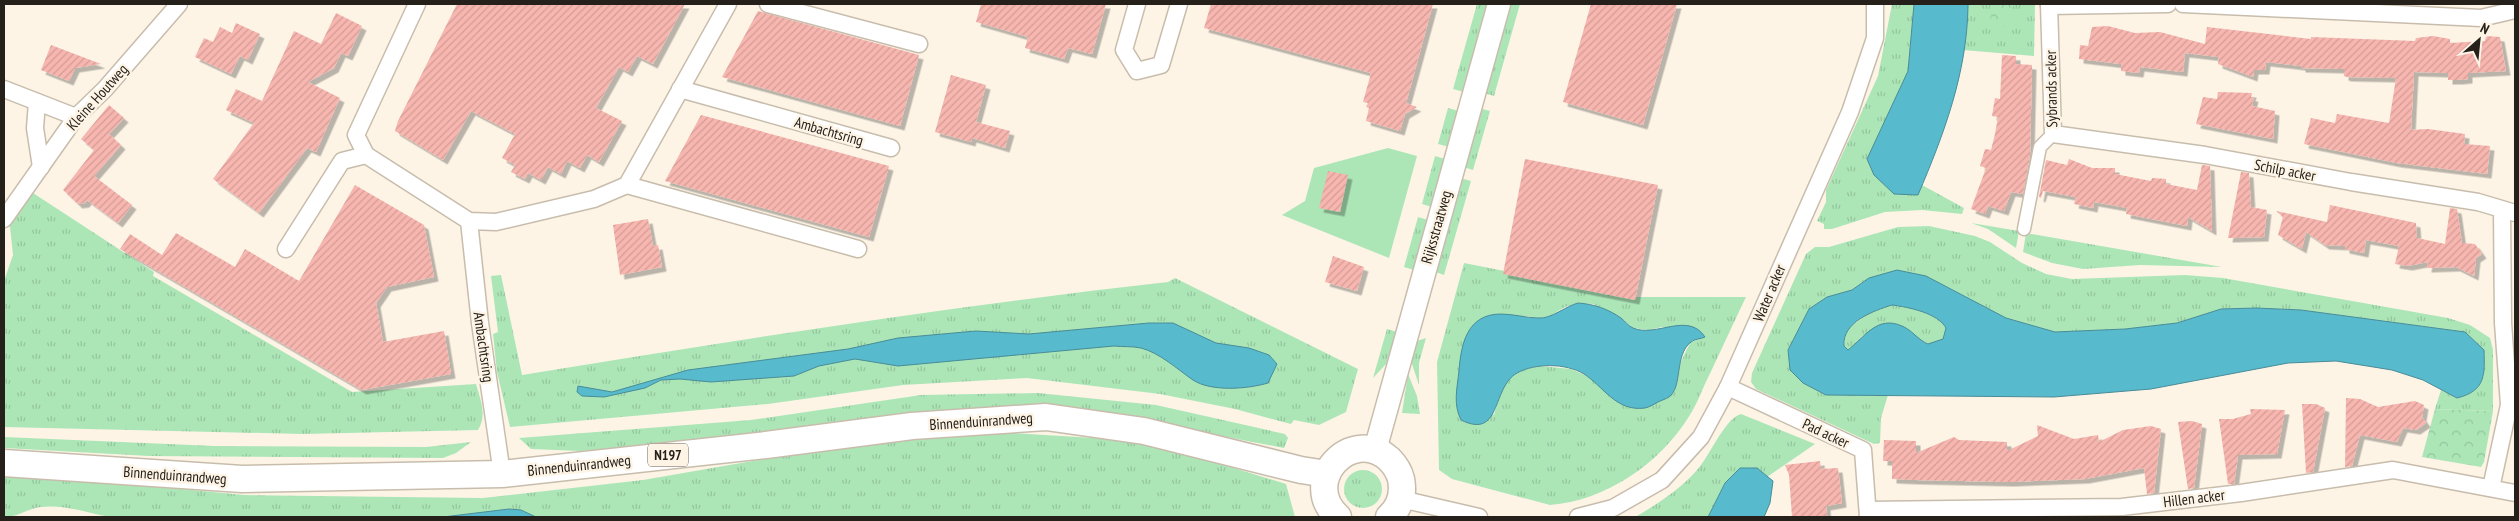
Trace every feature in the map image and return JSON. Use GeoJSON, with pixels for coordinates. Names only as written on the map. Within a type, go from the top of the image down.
{"type":"FeatureCollection","features":[{"type":"Feature","properties":{"kind":"main road","name":"Rijksstraatweg"},"geometry":{"type":"LineString","coordinates":[[1375,450],[1499,4]]}},
{"type":"Feature","properties":{"kind":"main road","name":"Binnenduinrandweg"},"geometry":{"type":"LineString","coordinates":[[4,463],[242,479],[502,474],[766,445],[912,426],[1046,417],[1144,431],[1301,470],[1327,474]]}},
{"type":"Feature","properties":{"kind":"main road"},"geometry":{"type":"LineString","coordinates":[[1338,517],[1326,499],[1324,482],[1331,465],[1346,453],[1355,450],[1375,450],[1394,464],[1402,487],[1395,508]]}},
{"type":"Feature","properties":{"kind":"street","name":"Kleine Houtweg"},"geometry":{"type":"LineString","coordinates":[[4,219],[76,117],[105,89],[179,4]]}},
{"type":"Feature","properties":{"kind":"street"},"geometry":{"type":"LineString","coordinates":[[417,4],[356,135],[366,155],[469,220],[496,222],[594,199],[627,186],[858,250]]}},
{"type":"Feature","properties":{"kind":"street"},"geometry":{"type":"LineString","coordinates":[[627,186],[728,4]]}},
{"type":"Feature","properties":{"kind":"street"},"geometry":{"type":"LineString","coordinates":[[768,4],[919,44]]}},
{"type":"Feature","properties":{"kind":"street"},"geometry":{"type":"LineString","coordinates":[[1137,4],[1124,50],[1137,71],[1161,65],[1179,4]]}},
{"type":"Feature","properties":{"kind":"street","name":"Water acker"},"geometry":{"type":"LineString","coordinates":[[1578,517],[1613,508],[1662,480],[1701,437],[1728,387],[1850,112],[1875,38],[1875,4]]}},
{"type":"Feature","properties":{"kind":"street"},"geometry":{"type":"LineString","coordinates":[[2049,5],[2168,4]]}},
{"type":"Feature","properties":{"kind":"street"},"geometry":{"type":"LineString","coordinates":[[2183,4],[2481,18],[2515,10]]}},
{"type":"Feature","properties":{"kind":"street","name":"Sybrands acker"},"geometry":{"type":"LineString","coordinates":[[2024,229],[2040,147],[2053,134],[2049,5]]}},
{"type":"Feature","properties":{"kind":"street"},"geometry":{"type":"LineString","coordinates":[[4,89],[76,117]]}},
{"type":"Feature","properties":{"kind":"street","name":"Ambachtsring"},"geometry":{"type":"LineString","coordinates":[[680,89],[891,148]]}},
{"type":"Feature","properties":{"kind":"street"},"geometry":{"type":"LineString","coordinates":[[37,102],[35,128],[41,167]]}},
{"type":"Feature","properties":{"kind":"street","name":"Schilp acker"},"geometry":{"type":"LineString","coordinates":[[2053,134],[2205,155],[2351,182],[2478,202],[2509,212]]}},
{"type":"Feature","properties":{"kind":"street"},"geometry":{"type":"LineString","coordinates":[[286,249],[342,161],[366,155]]}},
{"type":"Feature","properties":{"kind":"street"},"geometry":{"type":"LineString","coordinates":[[2491,488],[2509,405],[2503,323],[2509,212]]}},
{"type":"Feature","properties":{"kind":"street","name":"Ambachtsring"},"geometry":{"type":"LineString","coordinates":[[469,220],[480,323],[502,474]]}},
{"type":"Feature","properties":{"kind":"street","name":"Pad acker"},"geometry":{"type":"LineString","coordinates":[[1728,387],[1863,450],[1868,514]]}},
{"type":"Feature","properties":{"kind":"street","name":"Hillen acker"},"geometry":{"type":"LineString","coordinates":[[1868,514],[2122,507],[2393,470],[2515,493]]}},
{"type":"Feature","properties":{"kind":"street"},"geometry":{"type":"LineString","coordinates":[[1395,508],[1479,517]]}},
{"type":"Feature","properties":{"kind":"green space"},"geometry":{"type":"Polygon","coordinates":[[[1477,4],[1489,4],[1464,92],[1453,89],[1477,4]]]}},
{"type":"Feature","properties":{"kind":"green space"},"geometry":{"type":"Polygon","coordinates":[[[1509,4],[1520,4],[1494,96],[1484,93],[1509,4]]]}},
{"type":"Feature","properties":{"kind":"green space"},"geometry":{"type":"Polygon","coordinates":[[[1892,4],[1914,4],[1908,71],[1867,160],[1918,195],[1922,185],[1964,208],[1962,214],[1922,210],[1885,212],[1832,229],[1824,229],[1824,224],[1817,221],[1826,202],[1826,190],[1878,76],[1892,4]]]}},
{"type":"Feature","properties":{"kind":"green space"},"geometry":{"type":"Polygon","coordinates":[[[1968,4],[2035,4],[2034,56],[1963,50],[1968,4]]]}},
{"type":"Feature","properties":{"kind":"green space"},"geometry":{"type":"Polygon","coordinates":[[[1993,4],[2014,4],[2004,27],[1990,19],[1993,4]]]}},
{"type":"Feature","properties":{"kind":"green space"},"geometry":{"type":"Polygon","coordinates":[[[1448,108],[1459,111],[1449,147],[1438,144],[1448,108]]]}},
{"type":"Feature","properties":{"kind":"green space"},"geometry":{"type":"Polygon","coordinates":[[[1479,108],[1490,111],[1473,170],[1463,167],[1479,108]]]}},
{"type":"Feature","properties":{"kind":"green space"},"geometry":{"type":"Polygon","coordinates":[[[1388,148],[1417,156],[1389,258],[1282,215],[1305,201],[1314,168],[1388,148]]]}},
{"type":"Feature","properties":{"kind":"green space"},"geometry":{"type":"Polygon","coordinates":[[[1435,156],[1445,159],[1432,207],[1422,204],[1435,156]]]}},
{"type":"Feature","properties":{"kind":"green space"},"geometry":{"type":"Polygon","coordinates":[[[49,161],[54,164],[33,193],[154,272],[153,276],[352,392],[476,384],[483,414],[478,430],[302,434],[4,427],[4,281],[13,255],[9,217],[49,161]]]}},
{"type":"Feature","properties":{"kind":"green space"},"geometry":{"type":"Polygon","coordinates":[[[1460,178],[1471,181],[1444,275],[1433,271],[1460,178]]]}},
{"type":"Feature","properties":{"kind":"green space"},"geometry":{"type":"Polygon","coordinates":[[[1418,217],[1428,220],[1414,270],[1404,267],[1418,217]]]}},
{"type":"Feature","properties":{"kind":"green space"},"geometry":{"type":"Polygon","coordinates":[[[1971,223],[2019,231],[2016,248],[1988,229],[1971,223]]]}},
{"type":"Feature","properties":{"kind":"green space"},"geometry":{"type":"Polygon","coordinates":[[[1929,226],[1975,236],[1990,242],[2022,263],[2046,274],[2072,279],[2185,275],[2223,278],[2448,318],[2470,325],[2490,338],[2493,350],[2493,411],[2435,409],[2441,390],[2457,398],[2473,391],[2481,381],[2484,367],[2484,350],[2465,332],[2301,310],[2256,308],[2221,309],[2177,323],[2125,329],[2055,332],[2006,318],[1926,276],[1869,278],[1852,290],[1827,297],[1809,309],[1788,350],[1803,383],[1826,395],[1888,395],[1881,418],[1880,443],[1874,444],[1756,389],[1751,382],[1752,373],[1806,254],[1815,247],[1829,247],[1898,227],[1929,226]]]}},
{"type":"Feature","properties":{"kind":"green space"},"geometry":{"type":"Polygon","coordinates":[[[2026,233],[2222,267],[2140,265],[2083,269],[2052,263],[2023,252],[2026,233]]]}},
{"type":"Feature","properties":{"kind":"green space"},"geometry":{"type":"Polygon","coordinates":[[[1464,263],[1635,297],[1746,297],[1695,406],[1676,435],[1646,465],[1629,477],[1610,488],[1571,502],[1550,505],[1452,479],[1439,470],[1437,362],[1464,263]],[[1578,303],[1565,307],[1550,316],[1540,318],[1525,316],[1462,347],[1458,378],[1494,415],[1501,390],[1509,378],[1519,371],[1540,366],[1571,369],[1652,405],[1666,393],[1671,385],[1691,342],[1705,337],[1662,327],[1649,330],[1632,328],[1621,318],[1593,304],[1578,303]]]}},
{"type":"Feature","properties":{"kind":"green space"},"geometry":{"type":"Polygon","coordinates":[[[501,275],[522,375],[844,324],[1168,282],[1175,278],[1358,369],[1346,412],[1319,425],[1294,420],[1291,424],[1235,409],[1160,394],[1027,378],[903,385],[768,404],[510,427],[497,372],[493,334],[498,332],[491,276],[501,275]]]}},
{"type":"Feature","properties":{"kind":"green space"},"geometry":{"type":"Polygon","coordinates":[[[1892,305],[1914,309],[1936,318],[1946,328],[1943,339],[1929,344],[1913,336],[1904,327],[1862,336],[1848,350],[1844,346],[1846,330],[1869,313],[1892,305]]]}},
{"type":"Feature","properties":{"kind":"green space"},"geometry":{"type":"Polygon","coordinates":[[[1387,329],[1397,332],[1386,364],[1373,378],[1387,329]]]}},
{"type":"Feature","properties":{"kind":"green space"},"geometry":{"type":"Polygon","coordinates":[[[1426,338],[1419,363],[1419,385],[1410,358],[1414,342],[1426,338]]]}},
{"type":"Feature","properties":{"kind":"green space"},"geometry":{"type":"Polygon","coordinates":[[[1408,374],[1417,396],[1420,414],[1402,413],[1408,374]]]}},
{"type":"Feature","properties":{"kind":"green space"},"geometry":{"type":"Polygon","coordinates":[[[1038,393],[1156,405],[1285,434],[1288,438],[1284,448],[1113,415],[1018,406],[891,415],[663,445],[580,451],[531,449],[519,438],[751,420],[921,395],[1038,393]]]}},
{"type":"Feature","properties":{"kind":"green space"},"geometry":{"type":"Polygon","coordinates":[[[2435,409],[2493,411],[2484,462],[2481,467],[2422,457],[2435,409]]]}},
{"type":"Feature","properties":{"kind":"green space"},"geometry":{"type":"Polygon","coordinates":[[[1741,414],[1815,444],[1767,477],[1757,468],[1725,483],[1708,517],[1635,517],[1662,500],[1695,473],[1724,428],[1741,414]]]}},
{"type":"Feature","properties":{"kind":"green space"},"geometry":{"type":"Polygon","coordinates":[[[981,431],[1127,440],[1182,452],[1286,484],[1295,517],[536,517],[521,510],[509,509],[443,517],[110,517],[49,506],[4,517],[4,472],[244,495],[483,498],[643,480],[880,439],[981,431]]]}},
{"type":"Feature","properties":{"kind":"green space"},"geometry":{"type":"Polygon","coordinates":[[[4,437],[215,446],[426,447],[471,442],[456,453],[443,458],[149,456],[4,448],[4,437]]]}},
{"type":"Feature","properties":{"kind":"green space"},"geometry":{"type":"Polygon","coordinates":[[[1363,470],[1377,475],[1382,489],[1377,503],[1363,508],[1349,503],[1344,489],[1349,475],[1363,470]]]}},
{"type":"Feature","properties":{"kind":"water"},"geometry":{"type":"Polygon","coordinates":[[[1914,4],[1968,4],[1967,31],[1959,79],[1952,103],[1937,149],[1918,195],[1894,194],[1874,175],[1867,159],[1908,71],[1914,4]]]}},
{"type":"Feature","properties":{"kind":"water"},"geometry":{"type":"Polygon","coordinates":[[[1897,270],[1926,276],[2006,318],[2055,332],[2125,329],[2177,323],[2221,309],[2256,308],[2301,310],[2465,332],[2484,350],[2483,375],[2478,387],[2466,395],[2457,398],[2423,380],[2392,370],[2336,361],[2288,363],[2151,389],[2054,397],[1826,395],[1803,383],[1790,370],[1788,350],[1809,309],[1827,297],[1852,290],[1869,278],[1897,270]],[[1892,305],[1868,314],[1853,324],[1848,330],[1844,346],[1848,350],[1872,329],[1885,323],[1902,326],[1928,344],[1943,339],[1946,328],[1936,318],[1914,309],[1892,305]]]}},
{"type":"Feature","properties":{"kind":"water"},"geometry":{"type":"Polygon","coordinates":[[[1578,303],[1590,304],[1611,312],[1633,328],[1652,330],[1681,325],[1690,326],[1698,330],[1705,337],[1692,341],[1686,348],[1682,355],[1673,392],[1668,398],[1647,408],[1635,408],[1618,402],[1591,379],[1577,370],[1560,366],[1541,366],[1517,373],[1509,380],[1503,389],[1495,410],[1490,418],[1483,423],[1474,424],[1461,420],[1456,402],[1460,361],[1464,341],[1473,325],[1480,319],[1490,315],[1501,314],[1544,318],[1578,303]]]}},
{"type":"Feature","properties":{"kind":"water"},"geometry":{"type":"Polygon","coordinates":[[[1149,323],[1173,323],[1216,343],[1249,348],[1269,355],[1277,364],[1268,383],[1250,387],[1219,388],[1193,380],[1162,357],[1148,350],[1138,347],[1114,346],[898,366],[855,359],[819,366],[794,376],[711,382],[680,379],[661,380],[645,388],[604,397],[582,396],[577,392],[578,386],[612,392],[688,370],[848,349],[898,338],[976,331],[1029,334],[1149,323]]]}},
{"type":"Feature","properties":{"kind":"water"},"geometry":{"type":"Polygon","coordinates":[[[1740,468],[1757,468],[1773,481],[1770,503],[1764,517],[1708,517],[1725,483],[1740,468]]]}},
{"type":"Feature","properties":{"kind":"water"},"geometry":{"type":"Polygon","coordinates":[[[509,509],[521,510],[536,517],[443,517],[509,509]]]}},
{"type":"Feature","properties":{"kind":"building"},"geometry":{"type":"Polygon","coordinates":[[[457,4],[685,4],[653,64],[637,56],[628,72],[619,67],[596,108],[622,121],[599,162],[587,155],[580,168],[567,161],[561,174],[548,167],[541,180],[528,173],[525,179],[511,172],[515,165],[502,158],[515,134],[471,111],[443,160],[395,131],[398,121],[457,4]]]}},
{"type":"Feature","properties":{"kind":"building"},"geometry":{"type":"Polygon","coordinates":[[[981,4],[1106,4],[1092,54],[1068,48],[1064,59],[1025,48],[1028,37],[976,22],[981,4]]]}},
{"type":"Feature","properties":{"kind":"building"},"geometry":{"type":"Polygon","coordinates":[[[1211,4],[1433,4],[1406,103],[1417,107],[1405,114],[1400,131],[1366,121],[1369,108],[1366,107],[1368,103],[1363,102],[1371,73],[1204,28],[1211,4]]]}},
{"type":"Feature","properties":{"kind":"building"},"geometry":{"type":"Polygon","coordinates":[[[1591,4],[1677,4],[1643,125],[1563,102],[1591,4]]]}},
{"type":"Feature","properties":{"kind":"building"},"geometry":{"type":"Polygon","coordinates":[[[758,11],[919,55],[900,126],[722,77],[758,11]]]}},
{"type":"Feature","properties":{"kind":"building"},"geometry":{"type":"Polygon","coordinates":[[[336,13],[362,26],[348,56],[341,53],[334,68],[308,82],[340,98],[316,152],[307,148],[259,213],[213,179],[254,123],[226,110],[236,89],[262,101],[294,31],[321,44],[336,13]]]}},
{"type":"Feature","properties":{"kind":"building"},"geometry":{"type":"Polygon","coordinates":[[[236,23],[260,34],[248,60],[240,56],[231,74],[195,57],[204,38],[213,42],[220,27],[232,33],[236,23]]]}},
{"type":"Feature","properties":{"kind":"building"},"geometry":{"type":"Polygon","coordinates":[[[2108,26],[2135,33],[2160,32],[2205,44],[2207,27],[2311,39],[2311,37],[2415,41],[2416,38],[2433,36],[2450,39],[2450,43],[2485,41],[2486,36],[2500,37],[2506,71],[2468,73],[2468,79],[2458,80],[2448,80],[2448,73],[2414,72],[2411,130],[2428,129],[2465,134],[2464,144],[2490,146],[2487,174],[2397,163],[2304,144],[2311,118],[2335,123],[2337,114],[2389,123],[2396,78],[2347,77],[2344,76],[2344,69],[2301,68],[2301,66],[2266,62],[2265,70],[2254,70],[2253,77],[2218,64],[2219,57],[2185,53],[2183,72],[2140,67],[2139,73],[2121,71],[2121,64],[2079,59],[2080,45],[2088,46],[2092,27],[2108,26]]]}},
{"type":"Feature","properties":{"kind":"building"},"geometry":{"type":"Polygon","coordinates":[[[51,45],[101,64],[75,68],[69,81],[41,70],[51,45]]]}},
{"type":"Feature","properties":{"kind":"building"},"geometry":{"type":"Polygon","coordinates":[[[2002,55],[2016,56],[2016,64],[2032,65],[2030,155],[2023,194],[2011,192],[2004,211],[1988,206],[1985,214],[1971,209],[1986,168],[1980,166],[1985,149],[1991,150],[1995,134],[1998,117],[1992,116],[1995,98],[2000,99],[2002,55]]]}},
{"type":"Feature","properties":{"kind":"building"},"geometry":{"type":"Polygon","coordinates":[[[951,75],[986,85],[976,122],[1010,131],[1005,148],[972,138],[971,142],[935,132],[951,75]]]}},
{"type":"Feature","properties":{"kind":"building"},"geometry":{"type":"Polygon","coordinates":[[[2218,92],[2252,93],[2251,97],[2254,97],[2252,106],[2275,111],[2273,139],[2196,124],[2203,97],[2217,99],[2218,92]]]}},
{"type":"Feature","properties":{"kind":"building"},"geometry":{"type":"Polygon","coordinates":[[[109,105],[124,118],[109,134],[121,145],[94,176],[132,205],[118,223],[87,200],[85,203],[78,204],[63,190],[94,150],[81,139],[109,105]]]}},
{"type":"Feature","properties":{"kind":"building"},"geometry":{"type":"Polygon","coordinates":[[[701,115],[889,166],[869,237],[665,181],[701,115]]]}},
{"type":"Feature","properties":{"kind":"building"},"geometry":{"type":"Polygon","coordinates":[[[1525,159],[1658,185],[1635,300],[1503,274],[1525,159]]]}},
{"type":"Feature","properties":{"kind":"building"},"geometry":{"type":"Polygon","coordinates":[[[2069,159],[2092,168],[2115,168],[2115,174],[2151,181],[2152,178],[2166,179],[2166,184],[2197,190],[2202,165],[2210,166],[2212,231],[2188,217],[2187,226],[2126,214],[2127,208],[2094,202],[2093,208],[2074,204],[2076,197],[2043,191],[2041,198],[2039,197],[2046,160],[2067,165],[2069,159]]]}},
{"type":"Feature","properties":{"kind":"building"},"geometry":{"type":"Polygon","coordinates":[[[1328,171],[1348,175],[1340,212],[1319,208],[1328,171]]]}},
{"type":"Feature","properties":{"kind":"building"},"geometry":{"type":"Polygon","coordinates":[[[2241,172],[2249,173],[2251,207],[2267,210],[2264,237],[2228,238],[2241,172]]]}},
{"type":"Feature","properties":{"kind":"building"},"geometry":{"type":"Polygon","coordinates":[[[355,185],[424,225],[434,277],[387,287],[376,303],[383,342],[444,331],[451,374],[362,390],[120,249],[130,234],[162,255],[176,233],[235,267],[245,249],[299,281],[355,185]]]}},
{"type":"Feature","properties":{"kind":"building"},"geometry":{"type":"Polygon","coordinates":[[[2330,205],[2416,223],[2417,238],[2445,244],[2450,208],[2457,209],[2462,243],[2475,244],[2482,254],[2476,258],[2474,276],[2456,267],[2427,268],[2428,262],[2408,266],[2395,264],[2399,246],[2366,240],[2364,253],[2345,249],[2345,246],[2325,245],[2306,232],[2302,249],[2278,235],[2283,217],[2276,211],[2327,222],[2330,205]]]}},
{"type":"Feature","properties":{"kind":"building"},"geometry":{"type":"Polygon","coordinates":[[[648,219],[653,246],[658,245],[662,267],[620,275],[613,225],[648,219]]]}},
{"type":"Feature","properties":{"kind":"building"},"geometry":{"type":"Polygon","coordinates":[[[1333,256],[1364,267],[1357,291],[1325,282],[1333,256]]]}},
{"type":"Feature","properties":{"kind":"building"},"geometry":{"type":"Polygon","coordinates":[[[2346,398],[2360,399],[2378,407],[2415,401],[2424,405],[2422,417],[2426,423],[2416,430],[2403,428],[2397,442],[2360,435],[2352,466],[2345,467],[2346,398]]]}},
{"type":"Feature","properties":{"kind":"building"},"geometry":{"type":"Polygon","coordinates":[[[2302,404],[2316,404],[2325,408],[2313,472],[2306,473],[2302,404]]]}},
{"type":"Feature","properties":{"kind":"building"},"geometry":{"type":"Polygon","coordinates":[[[2250,409],[2285,410],[2277,454],[2238,455],[2234,484],[2228,484],[2219,419],[2233,419],[2251,414],[2250,409]]]}},
{"type":"Feature","properties":{"kind":"building"},"geometry":{"type":"Polygon","coordinates":[[[2192,421],[2202,424],[2194,488],[2188,489],[2178,422],[2192,421]]]}},
{"type":"Feature","properties":{"kind":"building"},"geometry":{"type":"Polygon","coordinates":[[[2037,425],[2074,439],[2098,435],[2099,442],[2123,430],[2151,426],[2161,429],[2154,493],[2147,494],[2144,468],[2085,479],[2010,482],[1916,480],[1892,479],[1892,461],[1883,461],[1884,440],[1916,441],[1916,453],[1954,437],[1959,440],[2007,442],[2007,451],[2038,436],[2037,425]]]}},
{"type":"Feature","properties":{"kind":"building"},"geometry":{"type":"Polygon","coordinates":[[[1820,461],[1821,469],[1838,468],[1842,503],[1826,506],[1827,517],[1792,517],[1789,475],[1785,465],[1820,461]]]}}]}
